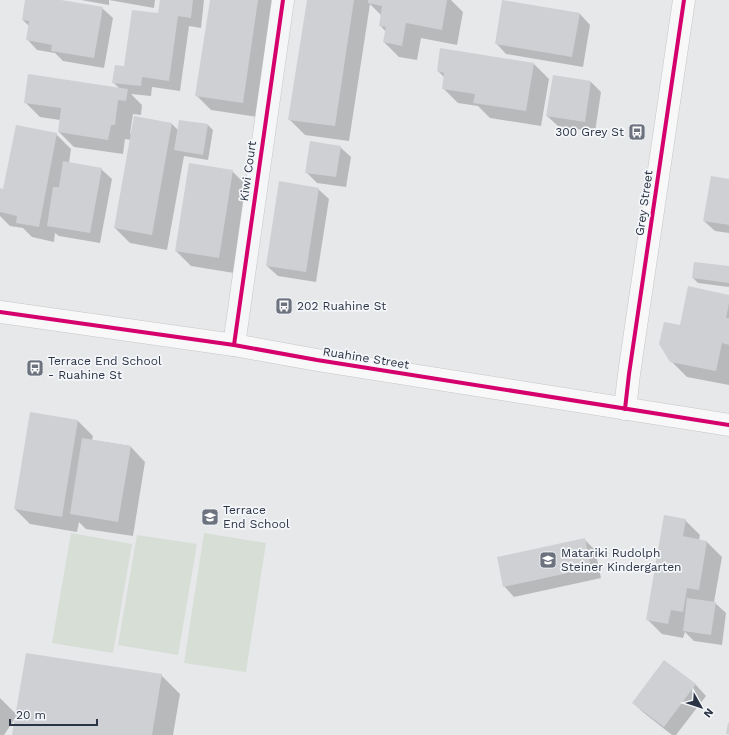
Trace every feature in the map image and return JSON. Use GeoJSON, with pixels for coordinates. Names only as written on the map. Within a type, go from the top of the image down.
{"type":"FeatureCollection","features":[{"type":"Feature","properties":{"kind":"main road","name":"Grey Street"},"geometry":{"type":"LineString","coordinates":[[625,409],[684,0]]}},
{"type":"Feature","properties":{"kind":"main road","name":"Ruahine Street"},"geometry":{"type":"LineString","coordinates":[[0,312],[234,345],[317,360],[729,425]]}},
{"type":"Feature","properties":{"kind":"street","name":"Kiwi Court"},"geometry":{"type":"LineString","coordinates":[[234,345],[283,0]]}},
{"type":"Feature","properties":{"kind":"shaded area"},"geometry":{"type":"Polygon","coordinates":[[[71,533],[132,544],[113,653],[52,643],[71,533]]]}},
{"type":"Feature","properties":{"kind":"shaded area"},"geometry":{"type":"Polygon","coordinates":[[[204,533],[266,543],[246,672],[184,663],[204,533]]]}},
{"type":"Feature","properties":{"kind":"shaded area"},"geometry":{"type":"Polygon","coordinates":[[[137,535],[197,544],[178,655],[118,645],[137,535]]]}},
{"type":"Feature","properties":{"kind":"building"},"geometry":{"type":"Polygon","coordinates":[[[25,0],[61,0],[103,7],[94,58],[51,51],[52,45],[26,40],[29,21],[22,20],[25,0]]]}},
{"type":"Feature","properties":{"kind":"building"},"geometry":{"type":"Polygon","coordinates":[[[160,0],[193,0],[191,18],[178,16],[169,81],[142,77],[141,86],[112,83],[115,65],[124,66],[132,10],[158,13],[160,0]]]}},
{"type":"Feature","properties":{"kind":"building"},"geometry":{"type":"Polygon","coordinates":[[[210,0],[258,0],[243,103],[195,96],[210,0]]]}},
{"type":"Feature","properties":{"kind":"building"},"geometry":{"type":"Polygon","coordinates":[[[307,0],[354,0],[335,126],[288,120],[307,0]]]}},
{"type":"Feature","properties":{"kind":"building"},"geometry":{"type":"Polygon","coordinates":[[[368,0],[447,0],[442,30],[406,23],[402,46],[383,42],[386,27],[379,26],[382,6],[368,3],[368,0]]]}},
{"type":"Feature","properties":{"kind":"building"},"geometry":{"type":"Polygon","coordinates":[[[502,0],[580,13],[572,57],[495,44],[502,0]]]}},
{"type":"Feature","properties":{"kind":"building"},"geometry":{"type":"Polygon","coordinates":[[[440,48],[534,63],[526,111],[473,103],[475,94],[442,89],[444,73],[437,71],[440,48]]]}},
{"type":"Feature","properties":{"kind":"building"},"geometry":{"type":"Polygon","coordinates":[[[28,74],[128,89],[126,101],[118,100],[115,125],[111,125],[108,140],[58,132],[61,108],[24,103],[28,74]]]}},
{"type":"Feature","properties":{"kind":"building"},"geometry":{"type":"Polygon","coordinates":[[[553,75],[591,81],[585,122],[546,116],[553,75]]]}},
{"type":"Feature","properties":{"kind":"building"},"geometry":{"type":"Polygon","coordinates":[[[134,116],[172,123],[152,235],[114,228],[134,116]]]}},
{"type":"Feature","properties":{"kind":"building"},"geometry":{"type":"Polygon","coordinates":[[[179,120],[208,124],[203,155],[174,150],[179,120]]]}},
{"type":"Feature","properties":{"kind":"building"},"geometry":{"type":"Polygon","coordinates":[[[16,125],[57,133],[39,227],[16,223],[17,216],[0,212],[0,188],[3,189],[16,125]]]}},
{"type":"Feature","properties":{"kind":"building"},"geometry":{"type":"Polygon","coordinates":[[[310,141],[341,146],[336,177],[305,173],[310,141]]]}},
{"type":"Feature","properties":{"kind":"building"},"geometry":{"type":"Polygon","coordinates":[[[63,161],[102,168],[90,233],[47,226],[53,187],[59,187],[63,161]]]}},
{"type":"Feature","properties":{"kind":"building"},"geometry":{"type":"Polygon","coordinates":[[[189,163],[233,170],[219,258],[175,251],[189,163]]]}},
{"type":"Feature","properties":{"kind":"building"},"geometry":{"type":"Polygon","coordinates":[[[711,176],[729,179],[729,225],[703,221],[711,176]]]}},
{"type":"Feature","properties":{"kind":"building"},"geometry":{"type":"Polygon","coordinates":[[[279,181],[319,188],[306,272],[266,266],[279,181]]]}},
{"type":"Feature","properties":{"kind":"building"},"geometry":{"type":"Polygon","coordinates":[[[694,262],[729,266],[729,283],[692,278],[694,262]]]}},
{"type":"Feature","properties":{"kind":"building"},"geometry":{"type":"Polygon","coordinates":[[[688,286],[729,295],[726,318],[729,318],[729,345],[722,343],[716,371],[670,362],[659,344],[664,322],[680,325],[688,286]]]}},
{"type":"Feature","properties":{"kind":"building"},"geometry":{"type":"Polygon","coordinates":[[[30,412],[78,420],[62,517],[14,509],[30,412]]]}},
{"type":"Feature","properties":{"kind":"building"},"geometry":{"type":"Polygon","coordinates":[[[82,438],[131,446],[118,522],[70,514],[82,438]]]}},
{"type":"Feature","properties":{"kind":"building"},"geometry":{"type":"Polygon","coordinates":[[[664,515],[686,519],[683,536],[707,541],[699,590],[687,588],[683,612],[671,610],[668,624],[646,620],[664,515]]]}},
{"type":"Feature","properties":{"kind":"building"},"geometry":{"type":"Polygon","coordinates":[[[585,538],[591,568],[503,587],[497,557],[585,538]]]}},
{"type":"Feature","properties":{"kind":"building"},"geometry":{"type":"Polygon","coordinates":[[[687,598],[716,602],[711,635],[683,631],[687,598]]]}},
{"type":"Feature","properties":{"kind":"building"},"geometry":{"type":"Polygon","coordinates":[[[26,653],[162,674],[152,735],[12,735],[26,653]]]}},
{"type":"Feature","properties":{"kind":"building"},"geometry":{"type":"Polygon","coordinates":[[[664,660],[696,684],[664,727],[632,703],[664,660]]]}},
{"type":"Feature","properties":{"kind":"building"},"geometry":{"type":"Polygon","coordinates":[[[728,723],[729,734],[726,734],[728,723]]]}},
{"type":"Feature","properties":{"kind":"cycle path"},"geometry":{"type":"LineString","coordinates":[[234,345],[283,0]]}},
{"type":"Feature","properties":{"kind":"cycle path"},"geometry":{"type":"LineString","coordinates":[[625,409],[684,0]]}},
{"type":"Feature","properties":{"kind":"cycle path"},"geometry":{"type":"LineString","coordinates":[[0,312],[234,345],[317,360],[729,425]]}},
{"type":"Feature","properties":{"kind":"place","name":"300 Grey St"},"geometry":{"type":"Point","coordinates":[637,132]}},
{"type":"Feature","properties":{"kind":"place","name":"202 Ruahine St"},"geometry":{"type":"Point","coordinates":[284,306]}},
{"type":"Feature","properties":{"kind":"place","name":"Terrace End School - Ruahine St"},"geometry":{"type":"Point","coordinates":[35,368]}},
{"type":"Feature","properties":{"kind":"place","name":"Terrace End School"},"geometry":{"type":"Point","coordinates":[210,517]}},
{"type":"Feature","properties":{"kind":"place","name":"Matariki Rudolph Steiner Kindergarten"},"geometry":{"type":"Point","coordinates":[548,560]}}]}
